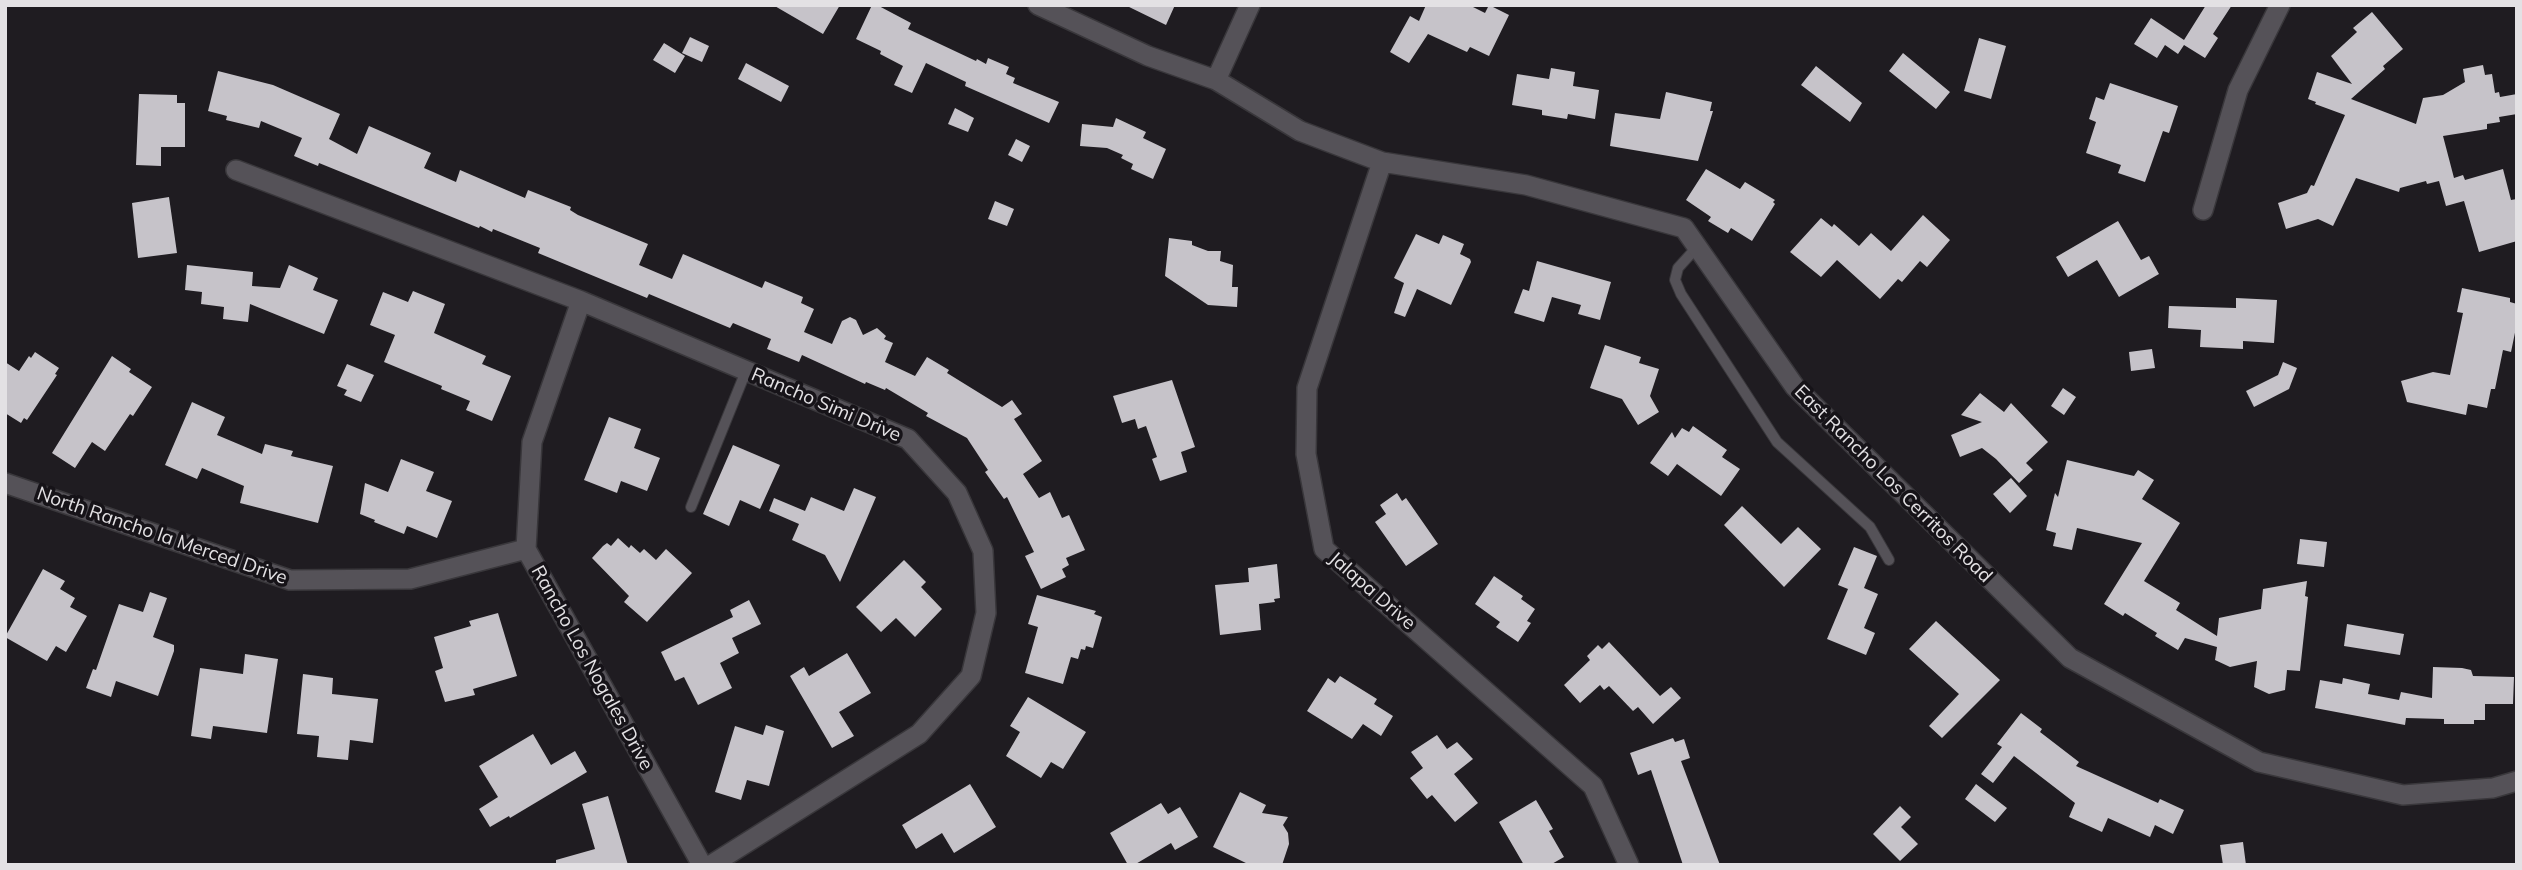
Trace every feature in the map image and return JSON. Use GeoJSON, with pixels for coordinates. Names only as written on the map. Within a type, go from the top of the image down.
{"type":"FeatureCollection","features":[{"type":"Feature","properties":{"kind":"street","name":"East Rancho Los Cerritos Road"},"geometry":{"type":"LineString","coordinates":[[1038,5],[1148,56],[1216,80],[1300,131],[1382,162],[1526,185],[1684,229],[1795,387],[2070,658],[2259,762],[2403,795],[2493,788],[2517,781]]}},
{"type":"Feature","properties":{"kind":"street"},"geometry":{"type":"LineString","coordinates":[[1216,80],[1250,5]]}},
{"type":"Feature","properties":{"kind":"street"},"geometry":{"type":"LineString","coordinates":[[2203,210],[2238,90],[2280,5]]}},
{"type":"Feature","properties":{"kind":"street","name":"Jalapa Drive"},"geometry":{"type":"LineString","coordinates":[[1382,162],[1307,388],[1306,454],[1324,549],[1593,786],[1629,865]]}},
{"type":"Feature","properties":{"kind":"street","name":"Rancho Simi Drive"},"geometry":{"type":"LineString","coordinates":[[236,170],[581,301],[908,439],[957,493],[983,551],[986,613],[971,676],[919,734],[711,865]]}},
{"type":"Feature","properties":{"kind":"street","name":"Rancho Los Nogales Drive"},"geometry":{"type":"LineString","coordinates":[[581,301],[532,442],[526,549],[702,865]]}},
{"type":"Feature","properties":{"kind":"street","name":"North Rancho la Merced Drive"},"geometry":{"type":"LineString","coordinates":[[5,483],[290,580],[411,579],[526,549]]}},
{"type":"Feature","properties":{"kind":"lane"},"geometry":{"type":"LineString","coordinates":[[1697,247],[1678,268],[1675,280],[1681,293],[1777,442],[1870,527],[1889,559]]}},
{"type":"Feature","properties":{"kind":"lane"},"geometry":{"type":"LineString","coordinates":[[691,507],[746,371]]}},
{"type":"Feature","properties":{"kind":"building"},"geometry":{"type":"Polygon","coordinates":[[[773,5],[840,5],[823,34],[773,5]]]}},
{"type":"Feature","properties":{"kind":"building"},"geometry":{"type":"Polygon","coordinates":[[[872,5],[911,23],[908,29],[976,61],[977,59],[986,64],[988,58],[1009,67],[1006,74],[1015,78],[1013,83],[1059,102],[1049,123],[965,86],[966,82],[926,63],[912,93],[894,85],[903,66],[856,39],[872,5]]]}},
{"type":"Feature","properties":{"kind":"building"},"geometry":{"type":"Polygon","coordinates":[[[1125,5],[1175,5],[1166,25],[1125,5]]]}},
{"type":"Feature","properties":{"kind":"building"},"geometry":{"type":"Polygon","coordinates":[[[1426,5],[1469,5],[1485,13],[1489,5],[1509,15],[1489,56],[1470,47],[1467,52],[1428,34],[1409,63],[1390,52],[1410,16],[1419,21],[1426,5]]]}},
{"type":"Feature","properties":{"kind":"building"},"geometry":{"type":"Polygon","coordinates":[[[2206,5],[2232,5],[2213,34],[2218,38],[2205,58],[2184,45],[2178,54],[2165,45],[2157,58],[2134,44],[2151,18],[2184,40],[2206,5]]]}},
{"type":"Feature","properties":{"kind":"building"},"geometry":{"type":"Polygon","coordinates":[[[2372,12],[2403,49],[2351,99],[2416,124],[2423,98],[2443,95],[2465,82],[2463,69],[2483,65],[2485,75],[2492,74],[2495,93],[2499,92],[2500,97],[2517,94],[2517,114],[2499,117],[2500,122],[2487,124],[2487,129],[2443,136],[2454,178],[2463,175],[2465,180],[2503,169],[2511,200],[2517,199],[2517,241],[2479,252],[2464,201],[2446,206],[2439,181],[2427,184],[2426,181],[2400,188],[2399,192],[2356,178],[2333,226],[2318,219],[2286,229],[2278,203],[2307,193],[2311,185],[2314,186],[2345,115],[2308,99],[2317,72],[2352,84],[2331,56],[2357,32],[2353,28],[2372,12]]]}},
{"type":"Feature","properties":{"kind":"building"},"geometry":{"type":"Polygon","coordinates":[[[690,37],[709,46],[702,62],[682,53],[690,37]]]}},
{"type":"Feature","properties":{"kind":"building"},"geometry":{"type":"Polygon","coordinates":[[[1979,38],[2006,46],[1991,99],[1964,91],[1979,38]]]}},
{"type":"Feature","properties":{"kind":"building"},"geometry":{"type":"Polygon","coordinates":[[[664,43],[685,56],[675,73],[653,60],[664,43]]]}},
{"type":"Feature","properties":{"kind":"building"},"geometry":{"type":"Polygon","coordinates":[[[1903,53],[1950,92],[1936,109],[1889,71],[1903,53]]]}},
{"type":"Feature","properties":{"kind":"building"},"geometry":{"type":"Polygon","coordinates":[[[746,63],[789,86],[781,102],[738,79],[746,63]]]}},
{"type":"Feature","properties":{"kind":"building"},"geometry":{"type":"Polygon","coordinates":[[[1816,66],[1862,103],[1850,122],[1801,85],[1816,66]]]}},
{"type":"Feature","properties":{"kind":"building"},"geometry":{"type":"Polygon","coordinates":[[[1551,68],[1575,72],[1573,86],[1599,90],[1595,119],[1568,114],[1567,119],[1542,115],[1542,110],[1512,105],[1517,74],[1549,79],[1551,68]]]}},
{"type":"Feature","properties":{"kind":"building"},"geometry":{"type":"Polygon","coordinates":[[[218,71],[273,85],[340,114],[329,139],[357,154],[369,126],[431,153],[424,168],[456,182],[460,170],[525,198],[528,190],[571,207],[570,210],[578,215],[648,244],[639,265],[672,279],[683,254],[762,288],[765,281],[803,297],[801,303],[814,309],[804,332],[832,344],[842,321],[850,317],[856,320],[863,335],[877,328],[886,336],[884,339],[893,343],[885,362],[915,376],[927,357],[949,370],[947,373],[1002,407],[1012,400],[1022,414],[1014,419],[1042,461],[1023,474],[1039,498],[1050,492],[1062,518],[1069,515],[1085,550],[1066,558],[1069,565],[1062,569],[1066,577],[1041,589],[1025,556],[1034,552],[1007,497],[1004,499],[985,472],[988,470],[967,438],[926,416],[928,413],[886,388],[885,390],[866,382],[865,384],[802,355],[799,362],[767,349],[771,339],[733,323],[730,328],[649,294],[647,298],[538,253],[540,248],[493,229],[492,232],[480,226],[479,228],[319,163],[318,166],[294,156],[302,138],[261,121],[259,128],[226,120],[227,116],[208,111],[218,71]]]}},
{"type":"Feature","properties":{"kind":"building"},"geometry":{"type":"Polygon","coordinates":[[[2110,83],[2178,106],[2169,133],[2163,131],[2145,182],[2118,173],[2121,165],[2086,153],[2096,122],[2089,119],[2096,97],[2104,100],[2110,83]]]}},
{"type":"Feature","properties":{"kind":"building"},"geometry":{"type":"Polygon","coordinates":[[[1666,92],[1712,102],[1710,111],[1713,111],[1698,161],[1610,146],[1615,113],[1660,119],[1666,92]]]}},
{"type":"Feature","properties":{"kind":"building"},"geometry":{"type":"Polygon","coordinates":[[[139,94],[177,95],[177,103],[185,103],[185,147],[161,147],[161,166],[136,165],[139,94]]]}},
{"type":"Feature","properties":{"kind":"building"},"geometry":{"type":"Polygon","coordinates":[[[955,108],[974,118],[968,132],[948,124],[955,108]]]}},
{"type":"Feature","properties":{"kind":"building"},"geometry":{"type":"Polygon","coordinates":[[[1116,118],[1146,132],[1143,138],[1166,149],[1153,179],[1131,169],[1133,164],[1121,158],[1123,155],[1107,148],[1080,146],[1082,124],[1113,127],[1116,118]]]}},
{"type":"Feature","properties":{"kind":"building"},"geometry":{"type":"Polygon","coordinates":[[[1016,139],[1030,146],[1022,162],[1008,155],[1016,139]]]}},
{"type":"Feature","properties":{"kind":"building"},"geometry":{"type":"Polygon","coordinates":[[[1706,169],[1740,189],[1745,182],[1775,200],[1752,241],[1731,228],[1728,233],[1708,221],[1711,217],[1686,200],[1706,169]]]}},
{"type":"Feature","properties":{"kind":"building"},"geometry":{"type":"Polygon","coordinates":[[[169,197],[177,253],[138,258],[132,203],[169,197]]]}},
{"type":"Feature","properties":{"kind":"building"},"geometry":{"type":"Polygon","coordinates":[[[995,201],[1014,209],[1007,226],[988,219],[995,201]]]}},
{"type":"Feature","properties":{"kind":"building"},"geometry":{"type":"Polygon","coordinates":[[[1923,215],[1950,240],[1927,267],[1920,261],[1902,282],[1898,279],[1880,299],[1837,260],[1821,277],[1790,252],[1821,218],[1832,227],[1834,224],[1859,246],[1871,233],[1891,251],[1923,215]]]}},
{"type":"Feature","properties":{"kind":"building"},"geometry":{"type":"Polygon","coordinates":[[[2118,221],[2141,260],[2149,256],[2159,274],[2119,297],[2097,260],[2068,277],[2056,257],[2118,221]]]}},
{"type":"Feature","properties":{"kind":"building"},"geometry":{"type":"Polygon","coordinates":[[[1416,234],[1439,244],[1443,235],[1464,244],[1460,254],[1471,262],[1451,305],[1417,289],[1405,317],[1394,313],[1404,283],[1394,278],[1416,234]]]}},
{"type":"Feature","properties":{"kind":"building"},"geometry":{"type":"Polygon","coordinates":[[[1169,238],[1192,241],[1192,245],[1208,251],[1221,251],[1220,261],[1233,265],[1232,287],[1238,287],[1237,307],[1208,305],[1165,276],[1169,238]]]}},
{"type":"Feature","properties":{"kind":"building"},"geometry":{"type":"Polygon","coordinates":[[[1537,261],[1611,282],[1600,320],[1578,314],[1581,305],[1552,297],[1544,322],[1514,313],[1523,289],[1529,291],[1537,261]]]}},
{"type":"Feature","properties":{"kind":"building"},"geometry":{"type":"Polygon","coordinates":[[[187,265],[253,272],[252,286],[280,288],[289,265],[318,278],[313,290],[338,300],[324,334],[250,304],[248,322],[223,319],[224,307],[201,304],[202,292],[185,290],[187,265]]]}},
{"type":"Feature","properties":{"kind":"building"},"geometry":{"type":"Polygon","coordinates":[[[2462,288],[2510,298],[2510,302],[2517,304],[2517,323],[2511,352],[2503,350],[2495,389],[2491,389],[2487,408],[2468,404],[2466,415],[2407,402],[2401,381],[2433,372],[2450,375],[2463,313],[2457,312],[2462,288]]]}},
{"type":"Feature","properties":{"kind":"building"},"geometry":{"type":"Polygon","coordinates":[[[413,291],[445,304],[434,333],[486,356],[482,364],[511,376],[492,421],[466,410],[470,401],[384,362],[395,335],[370,325],[383,292],[408,302],[413,291]]]}},
{"type":"Feature","properties":{"kind":"building"},"geometry":{"type":"Polygon","coordinates":[[[2236,298],[2277,300],[2274,343],[2243,341],[2243,349],[2200,347],[2201,330],[2168,328],[2169,306],[2236,308],[2236,298]]]}},
{"type":"Feature","properties":{"kind":"building"},"geometry":{"type":"Polygon","coordinates":[[[1605,345],[1641,357],[1639,363],[1659,369],[1650,396],[1659,412],[1638,425],[1622,399],[1590,388],[1605,345]]]}},
{"type":"Feature","properties":{"kind":"building"},"geometry":{"type":"Polygon","coordinates":[[[2152,349],[2155,368],[2131,371],[2129,352],[2152,349]]]}},
{"type":"Feature","properties":{"kind":"building"},"geometry":{"type":"Polygon","coordinates":[[[35,352],[59,368],[27,420],[24,418],[21,423],[5,413],[5,362],[19,371],[35,352]]]}},
{"type":"Feature","properties":{"kind":"building"},"geometry":{"type":"Polygon","coordinates":[[[112,356],[131,369],[129,372],[152,387],[105,451],[92,442],[75,468],[52,453],[112,356]]]}},
{"type":"Feature","properties":{"kind":"building"},"geometry":{"type":"Polygon","coordinates":[[[2283,362],[2297,368],[2289,389],[2254,407],[2246,391],[2278,375],[2283,362]]]}},
{"type":"Feature","properties":{"kind":"building"},"geometry":{"type":"Polygon","coordinates":[[[347,364],[374,375],[361,402],[344,395],[347,390],[337,386],[347,364]]]}},
{"type":"Feature","properties":{"kind":"building"},"geometry":{"type":"Polygon","coordinates":[[[1172,380],[1195,447],[1181,452],[1187,472],[1160,481],[1152,459],[1157,457],[1146,426],[1138,429],[1135,419],[1122,423],[1113,396],[1172,380]]]}},
{"type":"Feature","properties":{"kind":"building"},"geometry":{"type":"Polygon","coordinates":[[[2063,388],[2076,397],[2064,415],[2051,406],[2063,388]]]}},
{"type":"Feature","properties":{"kind":"building"},"geometry":{"type":"Polygon","coordinates":[[[1980,393],[2004,412],[2011,403],[2048,442],[2026,463],[2033,470],[2019,483],[1982,448],[1960,457],[1951,435],[1982,422],[1961,415],[1980,393]]]}},
{"type":"Feature","properties":{"kind":"building"},"geometry":{"type":"Polygon","coordinates":[[[192,402],[225,417],[217,435],[262,454],[265,444],[293,451],[291,456],[333,466],[318,523],[240,503],[244,486],[202,468],[197,479],[165,465],[192,402]]]}},
{"type":"Feature","properties":{"kind":"building"},"geometry":{"type":"Polygon","coordinates":[[[609,417],[641,429],[634,448],[660,458],[647,491],[621,481],[617,493],[584,480],[609,417]]]}},
{"type":"Feature","properties":{"kind":"building"},"geometry":{"type":"Polygon","coordinates":[[[1693,426],[1727,450],[1722,457],[1740,469],[1721,496],[1677,464],[1668,476],[1650,463],[1672,432],[1675,438],[1682,428],[1689,432],[1693,426]]]}},
{"type":"Feature","properties":{"kind":"building"},"geometry":{"type":"Polygon","coordinates":[[[733,445],[780,465],[760,509],[740,500],[729,526],[703,514],[733,445]]]}},
{"type":"Feature","properties":{"kind":"building"},"geometry":{"type":"Polygon","coordinates":[[[401,459],[434,472],[426,491],[452,501],[437,538],[407,526],[404,534],[360,514],[365,483],[388,492],[401,459]]]}},
{"type":"Feature","properties":{"kind":"building"},"geometry":{"type":"Polygon","coordinates":[[[2067,460],[2134,476],[2138,470],[2154,480],[2142,499],[2180,523],[2144,581],[2180,603],[2176,610],[2217,636],[2219,618],[2261,609],[2263,589],[2307,581],[2305,596],[2308,597],[2300,671],[2287,670],[2285,690],[2269,694],[2254,687],[2257,661],[2230,667],[2215,660],[2217,647],[2185,638],[2178,650],[2125,613],[2123,616],[2104,604],[2142,543],[2077,528],[2072,550],[2053,546],[2056,533],[2046,530],[2067,460]]]}},
{"type":"Feature","properties":{"kind":"building"},"geometry":{"type":"Polygon","coordinates":[[[2011,478],[2027,496],[2010,513],[1993,494],[2011,478]]]}},
{"type":"Feature","properties":{"kind":"building"},"geometry":{"type":"Polygon","coordinates":[[[854,488],[876,497],[840,582],[825,555],[792,540],[799,524],[769,511],[774,498],[805,511],[811,497],[844,511],[854,488]]]}},
{"type":"Feature","properties":{"kind":"building"},"geometry":{"type":"Polygon","coordinates":[[[1397,493],[1402,501],[1406,498],[1438,544],[1406,566],[1375,522],[1386,514],[1380,505],[1397,493]]]}},
{"type":"Feature","properties":{"kind":"building"},"geometry":{"type":"Polygon","coordinates":[[[1742,506],[1781,544],[1798,527],[1821,549],[1784,587],[1724,525],[1742,506]]]}},
{"type":"Feature","properties":{"kind":"building"},"geometry":{"type":"Polygon","coordinates":[[[618,538],[640,553],[644,549],[656,560],[666,549],[692,573],[647,622],[624,602],[629,596],[592,558],[603,546],[607,543],[611,546],[618,538]]]}},
{"type":"Feature","properties":{"kind":"building"},"geometry":{"type":"Polygon","coordinates":[[[2300,539],[2327,542],[2324,567],[2297,564],[2300,539]]]}},
{"type":"Feature","properties":{"kind":"building"},"geometry":{"type":"Polygon","coordinates":[[[1854,547],[1877,556],[1864,588],[1878,594],[1864,628],[1875,633],[1866,655],[1827,639],[1848,589],[1838,585],[1854,547]]]}},
{"type":"Feature","properties":{"kind":"building"},"geometry":{"type":"Polygon","coordinates":[[[904,560],[926,582],[921,587],[942,609],[915,637],[896,618],[881,632],[856,607],[904,560]]]}},
{"type":"Feature","properties":{"kind":"building"},"geometry":{"type":"Polygon","coordinates":[[[1277,564],[1280,598],[1274,599],[1275,602],[1259,604],[1261,630],[1220,635],[1215,585],[1249,582],[1248,568],[1277,564]]]}},
{"type":"Feature","properties":{"kind":"building"},"geometry":{"type":"Polygon","coordinates":[[[43,569],[65,581],[60,589],[75,598],[70,607],[87,616],[66,652],[56,646],[47,661],[5,637],[43,569]]]}},
{"type":"Feature","properties":{"kind":"building"},"geometry":{"type":"Polygon","coordinates":[[[1494,576],[1523,596],[1521,599],[1535,609],[1527,621],[1531,623],[1518,642],[1496,627],[1500,622],[1475,604],[1494,576]]]}},
{"type":"Feature","properties":{"kind":"building"},"geometry":{"type":"Polygon","coordinates":[[[150,592],[167,598],[153,637],[174,645],[158,696],[116,681],[111,697],[86,688],[93,669],[96,670],[119,604],[143,612],[150,592]]]}},
{"type":"Feature","properties":{"kind":"building"},"geometry":{"type":"Polygon","coordinates":[[[1037,595],[1096,611],[1094,614],[1102,617],[1093,648],[1086,646],[1085,650],[1081,649],[1078,659],[1071,657],[1063,684],[1025,673],[1038,627],[1028,624],[1037,595]]]}},
{"type":"Feature","properties":{"kind":"building"},"geometry":{"type":"Polygon","coordinates":[[[749,600],[761,624],[732,638],[739,653],[720,663],[732,688],[698,705],[684,677],[675,681],[661,652],[733,617],[730,610],[749,600]]]}},
{"type":"Feature","properties":{"kind":"building"},"geometry":{"type":"Polygon","coordinates":[[[498,613],[517,676],[473,689],[475,695],[445,702],[435,671],[443,668],[434,637],[471,626],[469,621],[498,613]]]}},
{"type":"Feature","properties":{"kind":"building"},"geometry":{"type":"Polygon","coordinates":[[[1936,621],[2000,680],[1942,738],[1929,726],[1959,694],[1909,649],[1936,621]]]}},
{"type":"Feature","properties":{"kind":"building"},"geometry":{"type":"Polygon","coordinates":[[[2347,624],[2404,634],[2400,655],[2344,646],[2347,624]]]}},
{"type":"Feature","properties":{"kind":"building"},"geometry":{"type":"Polygon","coordinates":[[[1609,642],[1660,696],[1671,687],[1681,698],[1653,724],[1638,707],[1633,711],[1609,686],[1604,690],[1600,685],[1580,703],[1564,685],[1590,660],[1587,656],[1598,645],[1602,649],[1609,642]]]}},
{"type":"Feature","properties":{"kind":"building"},"geometry":{"type":"Polygon","coordinates":[[[847,653],[871,693],[839,712],[854,736],[832,748],[790,676],[804,667],[809,676],[847,653]]]}},
{"type":"Feature","properties":{"kind":"building"},"geometry":{"type":"Polygon","coordinates":[[[245,654],[278,659],[267,733],[213,726],[211,739],[191,736],[200,668],[243,674],[245,654]]]}},
{"type":"Feature","properties":{"kind":"building"},"geometry":{"type":"Polygon","coordinates":[[[2433,667],[2471,670],[2473,676],[2514,677],[2513,704],[2485,704],[2485,720],[2474,720],[2474,724],[2444,724],[2444,719],[2406,718],[2405,725],[2315,708],[2320,680],[2342,684],[2343,678],[2370,684],[2368,694],[2399,700],[2401,692],[2432,698],[2433,667]]]}},
{"type":"Feature","properties":{"kind":"building"},"geometry":{"type":"Polygon","coordinates":[[[303,674],[333,678],[332,694],[378,699],[373,743],[350,740],[348,760],[317,757],[319,736],[297,734],[303,674]]]}},
{"type":"Feature","properties":{"kind":"building"},"geometry":{"type":"Polygon","coordinates":[[[1340,676],[1377,699],[1374,704],[1393,716],[1381,736],[1363,724],[1352,739],[1307,711],[1328,678],[1335,683],[1340,676]]]}},
{"type":"Feature","properties":{"kind":"building"},"geometry":{"type":"Polygon","coordinates":[[[1028,697],[1086,732],[1063,769],[1051,762],[1041,778],[1006,756],[1020,732],[1010,726],[1028,697]]]}},
{"type":"Feature","properties":{"kind":"building"},"geometry":{"type":"Polygon","coordinates":[[[2021,713],[2042,729],[2040,732],[2079,762],[2076,766],[2158,803],[2160,799],[2184,810],[2173,834],[2155,825],[2150,837],[2108,818],[2102,832],[2069,817],[2075,803],[2014,756],[1993,783],[1981,774],[2002,747],[1997,744],[2021,713]]]}},
{"type":"Feature","properties":{"kind":"building"},"geometry":{"type":"Polygon","coordinates":[[[766,725],[784,731],[769,786],[747,780],[741,800],[715,792],[735,726],[763,735],[766,725]]]}},
{"type":"Feature","properties":{"kind":"building"},"geometry":{"type":"Polygon","coordinates":[[[533,734],[551,765],[575,751],[587,772],[490,827],[479,809],[498,797],[479,766],[533,734]]]}},
{"type":"Feature","properties":{"kind":"building"},"geometry":{"type":"Polygon","coordinates":[[[1437,735],[1447,749],[1457,742],[1473,759],[1454,774],[1478,803],[1455,822],[1432,795],[1427,799],[1410,778],[1423,768],[1411,752],[1437,735]]]}},
{"type":"Feature","properties":{"kind":"building"},"geometry":{"type":"Polygon","coordinates":[[[1673,738],[1675,742],[1684,739],[1690,758],[1681,761],[1720,865],[1683,865],[1651,770],[1638,775],[1630,753],[1673,738]]]}},
{"type":"Feature","properties":{"kind":"building"},"geometry":{"type":"Polygon","coordinates":[[[970,784],[996,827],[954,853],[942,833],[916,849],[902,825],[970,784]]]}},
{"type":"Feature","properties":{"kind":"building"},"geometry":{"type":"Polygon","coordinates":[[[1976,784],[2007,808],[1995,822],[1965,799],[1976,784]]]}},
{"type":"Feature","properties":{"kind":"building"},"geometry":{"type":"Polygon","coordinates":[[[1240,792],[1266,805],[1262,813],[1288,817],[1283,825],[1288,833],[1289,844],[1282,865],[1250,865],[1213,847],[1240,792]]]}},
{"type":"Feature","properties":{"kind":"building"},"geometry":{"type":"Polygon","coordinates":[[[608,796],[628,865],[556,865],[556,860],[595,849],[582,804],[608,796]]]}},
{"type":"Feature","properties":{"kind":"building"},"geometry":{"type":"Polygon","coordinates":[[[1536,800],[1553,829],[1549,831],[1564,857],[1550,865],[1524,865],[1499,822],[1536,800]]]}},
{"type":"Feature","properties":{"kind":"building"},"geometry":{"type":"Polygon","coordinates":[[[1161,803],[1168,814],[1180,807],[1198,837],[1175,850],[1171,843],[1134,865],[1128,865],[1110,833],[1161,803]]]}},
{"type":"Feature","properties":{"kind":"building"},"geometry":{"type":"Polygon","coordinates":[[[1900,806],[1911,817],[1901,827],[1918,844],[1900,861],[1873,834],[1900,806]]]}},
{"type":"Feature","properties":{"kind":"building"},"geometry":{"type":"Polygon","coordinates":[[[2243,842],[2246,865],[2223,865],[2220,845],[2243,842]]]}}]}
